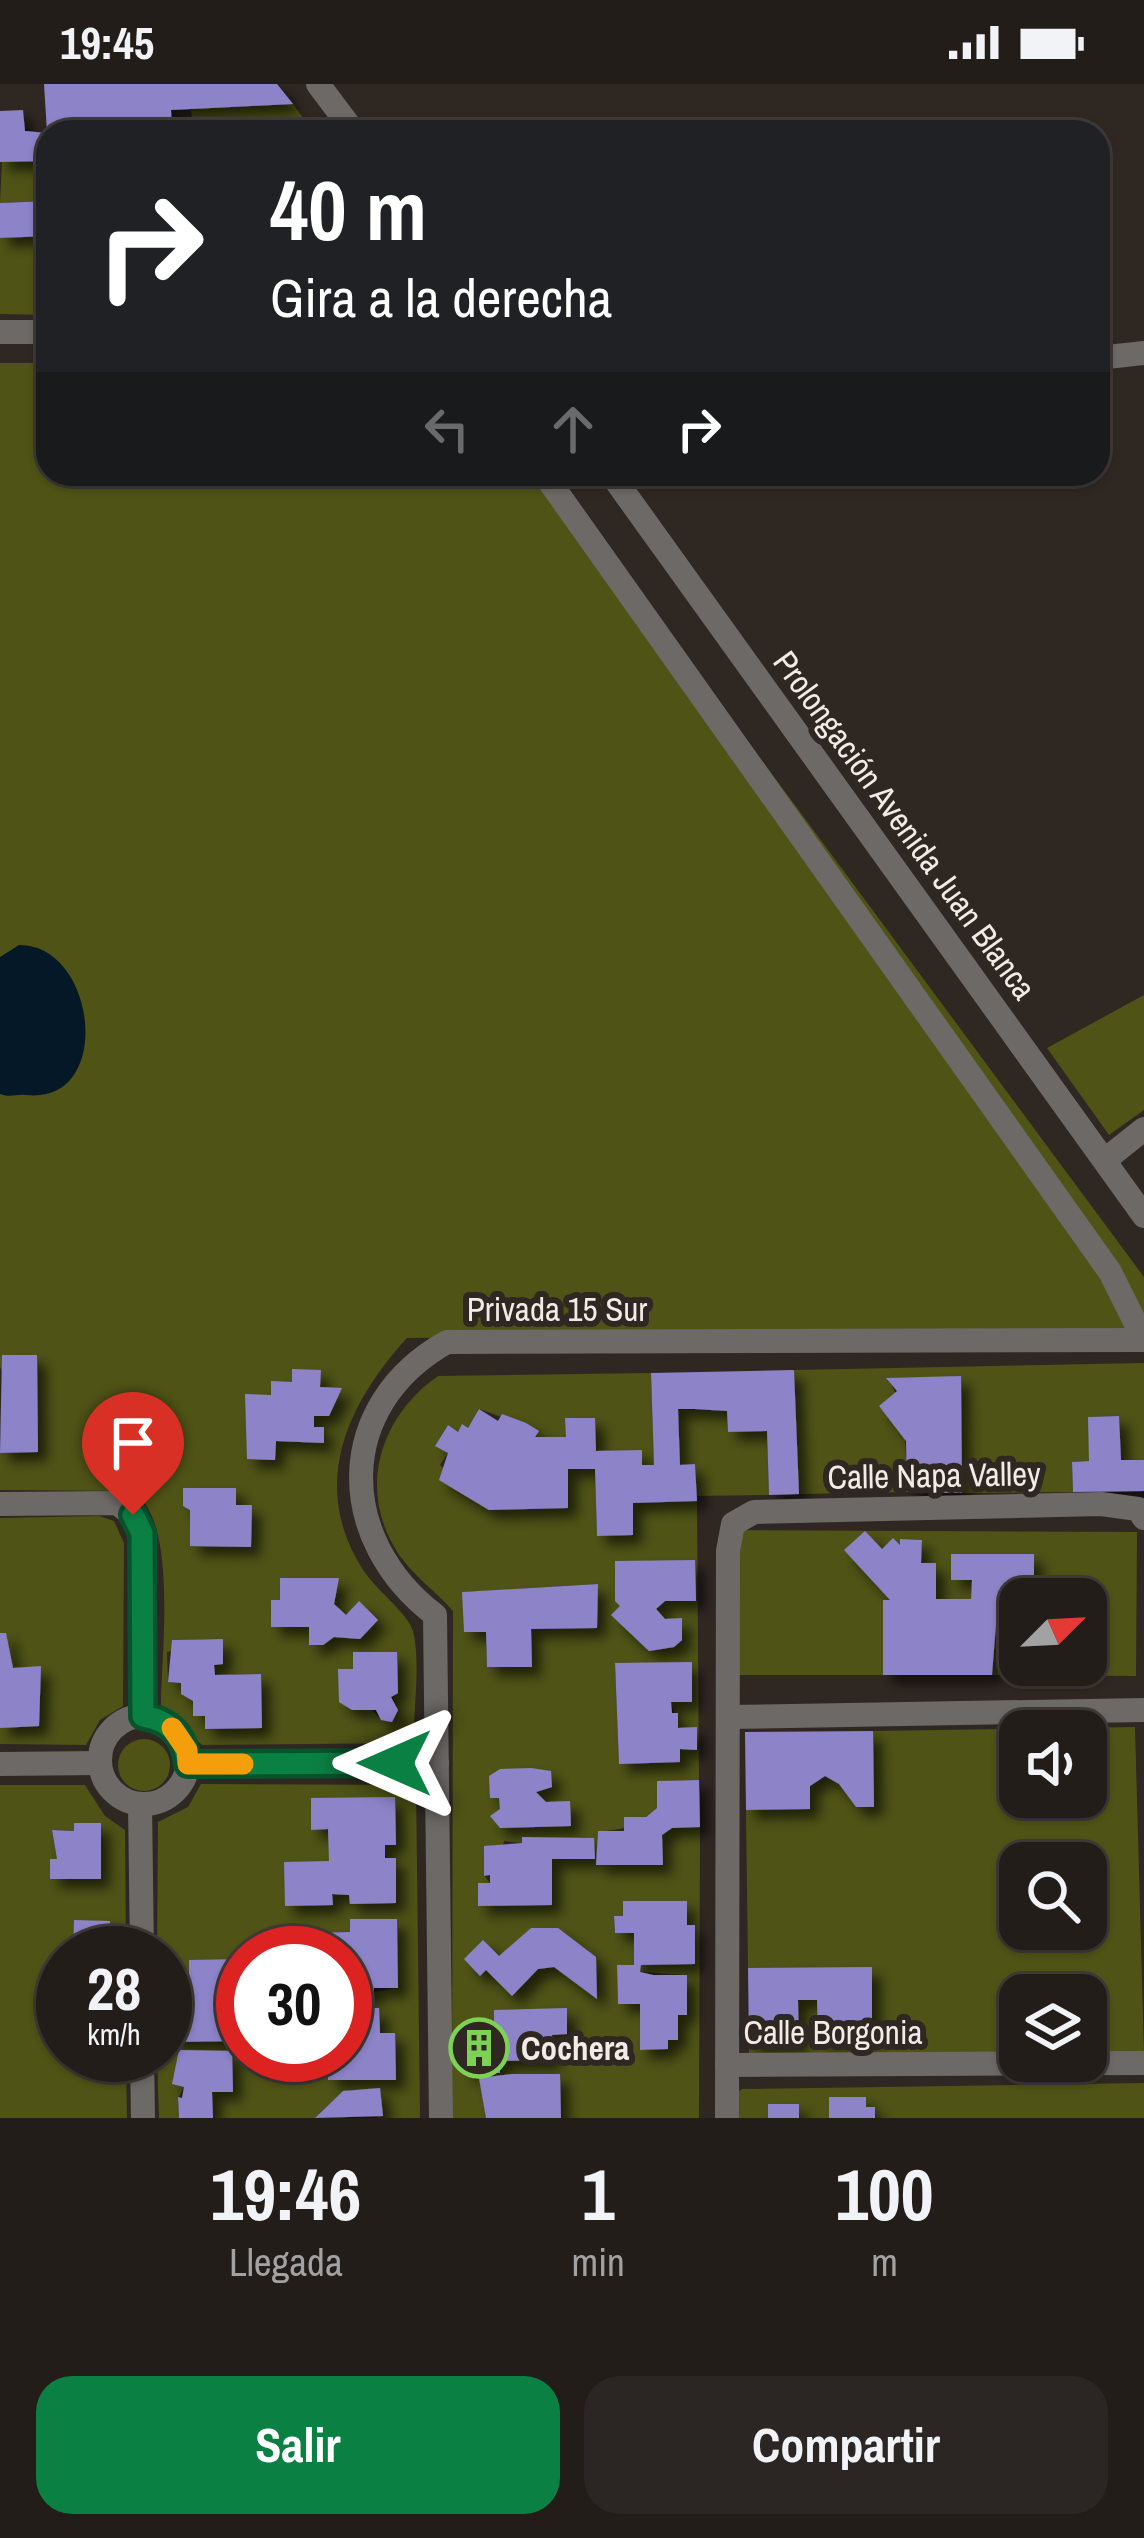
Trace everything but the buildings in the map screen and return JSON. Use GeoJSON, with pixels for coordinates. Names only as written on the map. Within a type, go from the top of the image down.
{"type":"FeatureCollection","features":[{"type":"Feature","properties":{"kind":"street"},"geometry":{"type":"LineString","coordinates":[[318,84],[345,120]]}},
{"type":"Feature","properties":{"kind":"street"},"geometry":{"type":"LineString","coordinates":[[0,332],[36,332]]}},
{"type":"Feature","properties":{"kind":"street"},"geometry":{"type":"LineString","coordinates":[[1110,357],[1144,353]]}},
{"type":"Feature","properties":{"kind":"street"},"geometry":{"type":"LineString","coordinates":[[553,486],[1110,1272],[1144,1340]]}},
{"type":"Feature","properties":{"kind":"street","name":"Prolongación Avenida Juan Blanca"},"geometry":{"type":"LineString","coordinates":[[620,486],[1105,1160],[1135,1183],[1144,1216]]}},
{"type":"Feature","properties":{"kind":"street"},"geometry":{"type":"LineString","coordinates":[[1105,1160],[1144,1129]]}},
{"type":"Feature","properties":{"kind":"street","name":"Privada 15 Sur"},"geometry":{"type":"LineString","coordinates":[[440,2118],[435,1615],[405,1593],[372,1534],[360,1485],[368,1423],[408,1363],[446,1342],[1144,1340]]}},
{"type":"Feature","properties":{"kind":"street"},"geometry":{"type":"LineString","coordinates":[[0,1504],[117,1503],[133,1515],[142,1533],[143,1716]]}},
{"type":"Feature","properties":{"kind":"street","name":"Calle Napa Valley"},"geometry":{"type":"LineString","coordinates":[[734,1524],[754,1511],[1101,1504],[1141,1514]]}},
{"type":"Feature","properties":{"kind":"street","name":"Calle Borgonia"},"geometry":{"type":"LineString","coordinates":[[734,1524],[728,1551],[727,2065],[1144,2063]]}},
{"type":"Feature","properties":{"kind":"street"},"geometry":{"type":"LineString","coordinates":[[728,1717],[1144,1710]]}},
{"type":"Feature","properties":{"kind":"street"},"geometry":{"type":"LineString","coordinates":[[143,1716],[158,1718],[180,1736],[188,1764],[184,1778],[167,1798],[140,1804],[109,1786],[100,1763],[107,1736],[117,1726],[143,1716]]}},
{"type":"Feature","properties":{"kind":"street"},"geometry":{"type":"LineString","coordinates":[[0,1763],[100,1763]]}},
{"type":"Feature","properties":{"kind":"street"},"geometry":{"type":"LineString","coordinates":[[188,1764],[436,1763]]}},
{"type":"Feature","properties":{"kind":"street"},"geometry":{"type":"LineString","coordinates":[[140,1804],[142,1926]]}},
{"type":"Feature","properties":{"kind":"street"},"geometry":{"type":"LineString","coordinates":[[727,2065],[727,2118]]}},
{"type":"Feature","properties":{"kind":"street"},"geometry":{"type":"LineString","coordinates":[[142,2082],[143,2118]]}},
{"type":"Feature","properties":{"kind":"green space"},"geometry":{"type":"Polygon","coordinates":[[[293,104],[304,120],[192,120],[191,108],[293,104]]]}},
{"type":"Feature","properties":{"kind":"green space"},"geometry":{"type":"Polygon","coordinates":[[[36,161],[36,202],[0,203],[2,162],[36,161]]]}},
{"type":"Feature","properties":{"kind":"green space"},"geometry":{"type":"Polygon","coordinates":[[[36,236],[36,315],[0,314],[0,238],[36,236]]]}},
{"type":"Feature","properties":{"kind":"green space"},"geometry":{"type":"Polygon","coordinates":[[[0,363],[36,363],[36,486],[559,486],[1144,1277],[1144,1333],[407,1338],[351,1420],[337,1480],[339,1511],[349,1542],[366,1574],[413,1631],[417,1672],[414,1743],[202,1745],[161,1705],[162,1556],[146,1505],[131,1491],[0,1490],[0,1453],[37,1452],[0,1367],[0,363]],[[222,1639],[173,1640],[172,1651],[167,1652],[168,1682],[181,1683],[181,1694],[193,1701],[193,1716],[205,1716],[205,1729],[262,1728],[261,1674],[215,1675],[214,1665],[223,1664],[222,1639]],[[353,1652],[353,1669],[338,1670],[381,1720],[392,1722],[398,1710],[392,1693],[353,1652]]]}},
{"type":"Feature","properties":{"kind":"green space"},"geometry":{"type":"Polygon","coordinates":[[[1144,995],[1144,1110],[1109,1135],[1047,1048],[1144,995]]]}},
{"type":"Feature","properties":{"kind":"green space"},"geometry":{"type":"Polygon","coordinates":[[[1144,1363],[1144,1460],[1121,1460],[1119,1416],[1089,1417],[1089,1461],[1072,1462],[1073,1492],[962,1493],[960,1377],[888,1378],[902,1418],[907,1492],[799,1494],[794,1370],[1144,1363]]]}},
{"type":"Feature","properties":{"kind":"green space"},"geometry":{"type":"Polygon","coordinates":[[[651,1373],[654,1465],[642,1465],[642,1451],[596,1451],[595,1418],[566,1418],[566,1437],[535,1437],[538,1431],[480,1409],[468,1428],[462,1425],[458,1432],[447,1426],[436,1445],[448,1453],[440,1465],[490,1510],[568,1508],[568,1469],[595,1469],[597,1536],[633,1535],[633,1503],[697,1501],[699,1780],[657,1781],[657,1808],[630,1826],[598,1831],[596,1864],[662,1865],[662,1835],[672,1828],[700,1827],[699,2118],[561,2118],[559,2074],[480,2078],[486,2118],[452,2118],[453,1611],[397,1552],[377,1494],[378,1471],[391,1428],[419,1391],[438,1376],[651,1373]],[[598,1584],[463,1592],[464,1632],[486,1632],[487,1667],[531,1667],[531,1629],[596,1628],[598,1584]],[[615,1663],[619,1763],[680,1762],[680,1749],[697,1749],[697,1728],[678,1728],[671,1702],[615,1663]],[[593,1838],[504,1841],[503,1846],[484,1847],[484,1875],[490,1883],[478,1883],[478,1906],[552,1905],[552,1859],[594,1859],[593,1838]],[[624,1901],[623,1916],[614,1916],[615,1933],[634,1933],[634,1965],[617,1966],[618,2004],[640,2004],[641,2050],[667,2049],[668,2040],[678,2040],[678,2015],[687,2015],[686,1975],[640,1972],[641,1965],[695,1964],[695,1925],[687,1925],[686,1901],[624,1901]],[[531,1928],[480,1975],[486,1970],[512,1995],[538,1969],[554,1967],[597,1998],[596,1957],[557,1928],[531,1928]],[[567,2009],[494,2010],[494,2035],[463,2035],[464,2073],[500,2073],[500,2061],[553,2060],[552,2035],[567,2034],[567,2009]]]}},
{"type":"Feature","properties":{"kind":"green space"},"geometry":{"type":"Polygon","coordinates":[[[678,1409],[727,1411],[728,1432],[767,1431],[769,1495],[697,1496],[695,1464],[680,1465],[678,1409]]]}},
{"type":"Feature","properties":{"kind":"green space"},"geometry":{"type":"Polygon","coordinates":[[[99,1516],[114,1521],[124,1543],[123,1706],[100,1720],[86,1745],[0,1744],[0,1518],[99,1516]]]}},
{"type":"Feature","properties":{"kind":"green space"},"geometry":{"type":"Polygon","coordinates":[[[736,1530],[1137,1532],[1136,1676],[1107,1676],[1107,1578],[1034,1578],[1034,1555],[972,1580],[971,1599],[936,1599],[936,1564],[921,1563],[922,1540],[901,1539],[900,1545],[893,1539],[882,1549],[845,1550],[890,1600],[883,1601],[883,1675],[735,1675],[736,1530]]]}},
{"type":"Feature","properties":{"kind":"green space"},"geometry":{"type":"Polygon","coordinates":[[[998,1599],[999,1675],[992,1675],[998,1599]]]}},
{"type":"Feature","properties":{"kind":"green space"},"geometry":{"type":"Polygon","coordinates":[[[1107,1727],[1135,1727],[1144,2053],[1107,2054],[1107,1974],[999,1974],[999,2055],[749,2057],[749,2045],[799,2044],[798,2000],[817,2000],[819,2040],[872,2040],[872,1968],[748,1968],[746,1810],[810,1809],[810,1786],[825,1776],[839,1784],[856,1807],[873,1807],[873,1731],[999,1729],[999,1818],[1107,1818],[1107,1727]]]}},
{"type":"Feature","properties":{"kind":"green space"},"geometry":{"type":"Polygon","coordinates":[[[144,1739],[163,1746],[170,1765],[163,1784],[144,1791],[125,1784],[118,1765],[125,1746],[144,1739]]]}},
{"type":"Feature","properties":{"kind":"green space"},"geometry":{"type":"Polygon","coordinates":[[[201,1784],[416,1785],[420,2118],[375,2118],[382,2115],[379,2088],[343,2091],[315,2118],[213,2118],[212,2092],[172,2084],[184,2087],[178,2098],[179,2118],[159,2118],[158,2082],[192,2082],[192,1926],[157,1926],[158,1822],[188,1807],[201,1784]]]}},
{"type":"Feature","properties":{"kind":"green space"},"geometry":{"type":"Polygon","coordinates":[[[0,1785],[85,1785],[105,1816],[125,1830],[126,1926],[36,1926],[36,2082],[126,2082],[127,2118],[0,2118],[0,1785]],[[75,1823],[74,1831],[52,1830],[57,1859],[50,1859],[101,1879],[101,1823],[75,1823]]]}},
{"type":"Feature","properties":{"kind":"green space"},"geometry":{"type":"Polygon","coordinates":[[[1144,2083],[1144,2118],[875,2118],[875,2107],[866,2107],[865,2097],[829,2097],[829,2118],[799,2118],[798,2104],[768,2104],[768,2118],[736,2118],[735,2094],[742,2089],[1144,2083]]]}},
{"type":"Feature","properties":{"kind":"water"},"geometry":{"type":"Polygon","coordinates":[[[19,945],[45,952],[66,969],[79,995],[85,1023],[83,1052],[73,1076],[54,1091],[7,1096],[0,1094],[0,957],[19,945]]]}},
{"type":"Feature","properties":{"kind":"slow traffic"},"geometry":{"type":"LineString","coordinates":[[172,1728],[187,1750],[188,1764],[243,1764]]}},
{"type":"Feature","properties":{"kind":"place","name":"Cochera"},"geometry":{"type":"Point","coordinates":[479,2048]}},
{"type":"Feature","properties":{"kind":"route"},"geometry":{"type":"LineString","coordinates":[[133,1515],[142,1533],[143,1716],[170,1725],[187,1750],[188,1764],[395,1763]]}}]}
